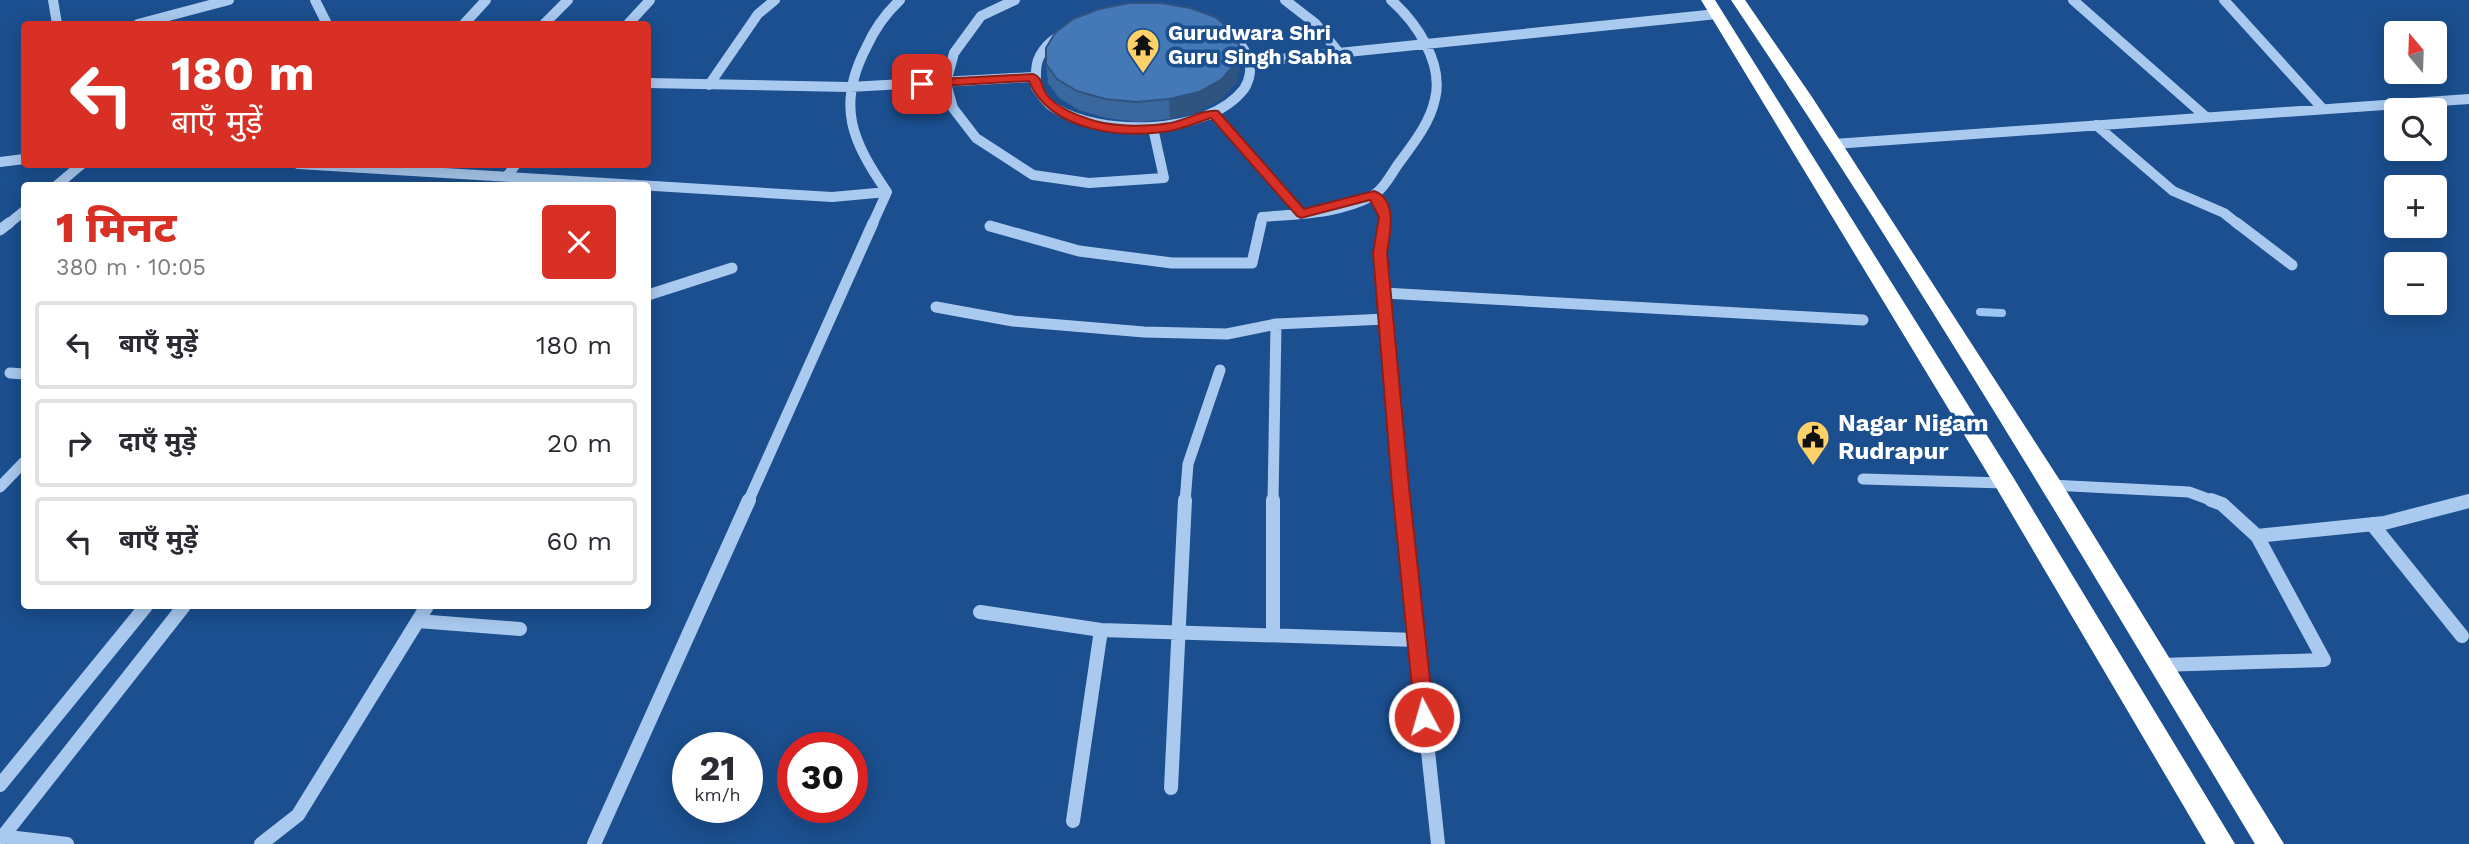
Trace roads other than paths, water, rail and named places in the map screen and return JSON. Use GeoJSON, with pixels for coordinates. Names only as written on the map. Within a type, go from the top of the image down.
{"type":"FeatureCollection","features":[{"type":"Feature","properties":{"kind":"highway"},"geometry":{"type":"LineString","coordinates":[[1712,7],[1743,6],[1804,97],[2051,485],[2270,844]]}},
{"type":"Feature","properties":{"kind":"highway"},"geometry":{"type":"LineString","coordinates":[[1712,7],[2005,483],[2221,844]]}},
{"type":"Feature","properties":{"kind":"highway"},"geometry":{"type":"LineString","coordinates":[[1768,97],[1804,97]]}},
{"type":"Feature","properties":{"kind":"highway"},"geometry":{"type":"LineString","coordinates":[[2005,483],[2051,485]]}},
{"type":"Feature","properties":{"kind":"street"},"geometry":{"type":"LineString","coordinates":[[53,0],[56,21]]}},
{"type":"Feature","properties":{"kind":"street"},"geometry":{"type":"LineString","coordinates":[[149,21],[229,0]]}},
{"type":"Feature","properties":{"kind":"street"},"geometry":{"type":"LineString","coordinates":[[315,0],[326,21]]}},
{"type":"Feature","properties":{"kind":"street"},"geometry":{"type":"LineString","coordinates":[[467,21],[486,0]]}},
{"type":"Feature","properties":{"kind":"street"},"geometry":{"type":"LineString","coordinates":[[547,21],[568,0]]}},
{"type":"Feature","properties":{"kind":"street"},"geometry":{"type":"LineString","coordinates":[[631,21],[650,0]]}},
{"type":"Feature","properties":{"kind":"street"},"geometry":{"type":"LineString","coordinates":[[709,85],[758,14],[775,0]]}},
{"type":"Feature","properties":{"kind":"street"},"geometry":{"type":"LineString","coordinates":[[887,192],[864,160],[848,117],[849,86],[860,56],[882,19],[900,0]]}},
{"type":"Feature","properties":{"kind":"street"},"geometry":{"type":"LineString","coordinates":[[1015,0],[981,16],[954,53],[946,83],[953,108],[976,138],[1033,175],[1089,183],[1164,178],[1153,128]]}},
{"type":"Feature","properties":{"kind":"street"},"geometry":{"type":"LineString","coordinates":[[1285,0],[1305,12],[1327,34],[1340,54]]}},
{"type":"Feature","properties":{"kind":"street"},"geometry":{"type":"LineString","coordinates":[[990,226],[1079,251],[1172,263],[1252,262],[1262,217],[1301,214],[1374,195],[1409,151],[1428,117],[1437,89],[1426,46],[1402,9],[1391,0]]}},
{"type":"Feature","properties":{"kind":"street"},"geometry":{"type":"LineString","coordinates":[[2073,0],[2206,117]]}},
{"type":"Feature","properties":{"kind":"street"},"geometry":{"type":"LineString","coordinates":[[2224,0],[2322,108]]}},
{"type":"Feature","properties":{"kind":"street"},"geometry":{"type":"LineString","coordinates":[[1251,62],[1426,46],[1712,7]]}},
{"type":"Feature","properties":{"kind":"street"},"geometry":{"type":"LineString","coordinates":[[1134,12],[1187,20],[1223,32],[1241,45],[1251,62],[1250,82],[1235,101],[1213,114],[1172,126],[1153,128],[1094,125],[1063,113],[1042,97],[1033,77],[1038,60],[1052,43],[1084,27],[1134,12]]}},
{"type":"Feature","properties":{"kind":"street"},"geometry":{"type":"LineString","coordinates":[[651,83],[849,86],[1033,77]]}},
{"type":"Feature","properties":{"kind":"street"},"geometry":{"type":"LineString","coordinates":[[1834,144],[2322,108],[2469,100]]}},
{"type":"Feature","properties":{"kind":"street"},"geometry":{"type":"LineString","coordinates":[[1213,114],[1301,214]]}},
{"type":"Feature","properties":{"kind":"street"},"geometry":{"type":"LineString","coordinates":[[2096,125],[2173,191],[2224,213],[2292,265]]}},
{"type":"Feature","properties":{"kind":"street"},"geometry":{"type":"LineString","coordinates":[[0,162],[21,159]]}},
{"type":"Feature","properties":{"kind":"street"},"geometry":{"type":"LineString","coordinates":[[61,182],[77,168]]}},
{"type":"Feature","properties":{"kind":"street"},"geometry":{"type":"LineString","coordinates":[[346,168],[524,182]]}},
{"type":"Feature","properties":{"kind":"street"},"geometry":{"type":"LineString","coordinates":[[651,188],[832,197],[887,192]]}},
{"type":"Feature","properties":{"kind":"street"},"geometry":{"type":"LineString","coordinates":[[594,844],[887,192]]}},
{"type":"Feature","properties":{"kind":"street"},"geometry":{"type":"LineString","coordinates":[[1374,195],[1385,217],[1380,253],[1438,844]]}},
{"type":"Feature","properties":{"kind":"street"},"geometry":{"type":"LineString","coordinates":[[0,230],[21,213]]}},
{"type":"Feature","properties":{"kind":"street"},"geometry":{"type":"LineString","coordinates":[[651,294],[732,268]]}},
{"type":"Feature","properties":{"kind":"street"},"geometry":{"type":"LineString","coordinates":[[1384,293],[1863,320]]}},
{"type":"Feature","properties":{"kind":"street"},"geometry":{"type":"LineString","coordinates":[[936,307],[1013,321],[1144,332],[1227,334],[1276,324],[1386,319]]}},
{"type":"Feature","properties":{"kind":"street"},"geometry":{"type":"LineString","coordinates":[[1273,634],[1272,410],[1276,324]]}},
{"type":"Feature","properties":{"kind":"street"},"geometry":{"type":"LineString","coordinates":[[1171,788],[1188,464],[1220,370]]}},
{"type":"Feature","properties":{"kind":"street"},"geometry":{"type":"LineString","coordinates":[[10,373],[21,374]]}},
{"type":"Feature","properties":{"kind":"street"},"geometry":{"type":"LineString","coordinates":[[0,487],[21,465]]}},
{"type":"Feature","properties":{"kind":"street"},"geometry":{"type":"LineString","coordinates":[[1863,480],[2005,483]]}},
{"type":"Feature","properties":{"kind":"street"},"geometry":{"type":"LineString","coordinates":[[2051,485],[2189,492],[2222,504],[2257,536],[2324,660],[2160,665]]}},
{"type":"Feature","properties":{"kind":"street"},"geometry":{"type":"LineString","coordinates":[[2257,536],[2372,524],[2469,501]]}},
{"type":"Feature","properties":{"kind":"street"},"geometry":{"type":"LineString","coordinates":[[2372,524],[2462,636]]}},
{"type":"Feature","properties":{"kind":"street"},"geometry":{"type":"LineString","coordinates":[[0,785],[144,609]]}},
{"type":"Feature","properties":{"kind":"street"},"geometry":{"type":"LineString","coordinates":[[1,837],[182,609]]}},
{"type":"Feature","properties":{"kind":"street"},"geometry":{"type":"LineString","coordinates":[[261,844],[298,815],[425,609]]}},
{"type":"Feature","properties":{"kind":"street"},"geometry":{"type":"LineString","coordinates":[[980,612],[1101,630],[1416,640]]}},
{"type":"Feature","properties":{"kind":"street"},"geometry":{"type":"LineString","coordinates":[[418,621],[520,629]]}},
{"type":"Feature","properties":{"kind":"street"},"geometry":{"type":"LineString","coordinates":[[1073,821],[1101,630]]}},
{"type":"Feature","properties":{"kind":"street"},"geometry":{"type":"LineString","coordinates":[[1,837],[67,844]]}},
{"type":"Feature","properties":{"kind":"waterway"},"geometry":{"type":"LineString","coordinates":[[1980,312],[2002,313]]}},
{"type":"Feature","properties":{"kind":"place","name":"Gurudwara Shri Guru Singh Sabha"},"geometry":{"type":"Point","coordinates":[1143,75]}},
{"type":"Feature","properties":{"kind":"place","name":"Nagar Nigam Rudrapur"},"geometry":{"type":"Point","coordinates":[1813,467]}}]}
